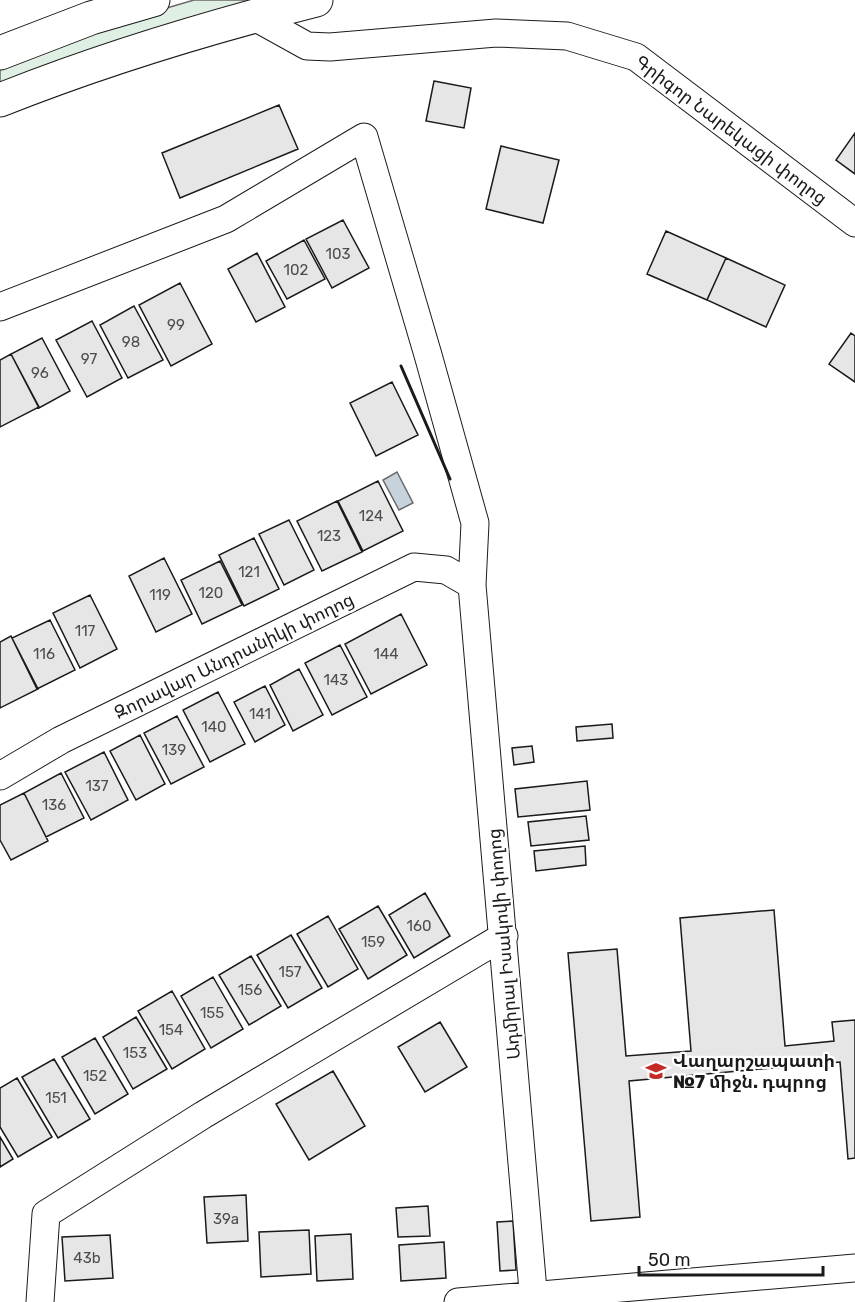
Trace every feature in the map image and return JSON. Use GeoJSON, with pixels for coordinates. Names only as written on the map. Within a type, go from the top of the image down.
{"type":"FeatureCollection","features":[{"type":"Feature","properties":{"kind":"highway"},"geometry":{"type":"LineString","coordinates":[[0,53],[92,18],[153,0]]}},
{"type":"Feature","properties":{"kind":"highway"},"geometry":{"type":"LineString","coordinates":[[0,100],[55,78],[131,53],[253,16],[316,0]]}},
{"type":"Feature","properties":{"kind":"street","name":"Գրիգոր Նարեկացի փողոց"},"geometry":{"type":"LineString","coordinates":[[253,16],[307,46],[330,47],[496,33],[567,36],[636,57],[855,223]]}},
{"type":"Feature","properties":{"kind":"street","name":"Ադմիրալ Իսակովի փողոց"},"geometry":{"type":"LineString","coordinates":[[0,307],[226,219],[364,137],[476,523],[472,585],[534,1299]]}},
{"type":"Feature","properties":{"kind":"street","name":"Զորավար Անդրանիկի փողոց"},"geometry":{"type":"LineString","coordinates":[[0,776],[61,740],[414,567],[446,570],[472,585]]}},
{"type":"Feature","properties":{"kind":"street"},"geometry":{"type":"LineString","coordinates":[[40,1302],[46,1214],[203,1114],[504,936]]}},
{"type":"Feature","properties":{"kind":"street"},"geometry":{"type":"LineString","coordinates":[[458,1302],[534,1299],[855,1268]]}},
{"type":"Feature","properties":{"kind":"green space"},"geometry":{"type":"Polygon","coordinates":[[[194,0],[255,0],[0,85],[0,66],[109,25],[194,0]]]}},
{"type":"Feature","properties":{"kind":"shaded area"},"geometry":{"type":"Polygon","coordinates":[[[397,472],[413,503],[399,510],[383,480],[397,472]]]}},
{"type":"Feature","properties":{"kind":"building"},"geometry":{"type":"Polygon","coordinates":[[[434,81],[471,88],[464,128],[426,121],[434,81]]]}},
{"type":"Feature","properties":{"kind":"building"},"geometry":{"type":"Polygon","coordinates":[[[279,105],[298,149],[180,198],[162,153],[279,105]]]}},
{"type":"Feature","properties":{"kind":"building"},"geometry":{"type":"Polygon","coordinates":[[[855,133],[855,174],[836,160],[855,133]]]}},
{"type":"Feature","properties":{"kind":"building"},"geometry":{"type":"Polygon","coordinates":[[[501,146],[559,160],[543,223],[486,209],[501,146]]]}},
{"type":"Feature","properties":{"kind":"building"},"geometry":{"type":"Polygon","coordinates":[[[343,220],[369,268],[332,288],[306,239],[343,220]]]}},
{"type":"Feature","properties":{"kind":"building"},"geometry":{"type":"Polygon","coordinates":[[[666,231],[726,258],[707,300],[647,274],[666,231]]]}},
{"type":"Feature","properties":{"kind":"building"},"geometry":{"type":"Polygon","coordinates":[[[304,240],[325,279],[287,299],[266,261],[304,240]]]}},
{"type":"Feature","properties":{"kind":"building"},"geometry":{"type":"Polygon","coordinates":[[[257,253],[285,307],[256,322],[228,269],[257,253]]]}},
{"type":"Feature","properties":{"kind":"building"},"geometry":{"type":"Polygon","coordinates":[[[726,258],[785,285],[766,327],[707,300],[726,258]]]}},
{"type":"Feature","properties":{"kind":"building"},"geometry":{"type":"Polygon","coordinates":[[[180,283],[212,344],[171,366],[139,305],[180,283]]]}},
{"type":"Feature","properties":{"kind":"building"},"geometry":{"type":"Polygon","coordinates":[[[134,306],[163,360],[128,378],[100,325],[134,306]]]}},
{"type":"Feature","properties":{"kind":"building"},"geometry":{"type":"Polygon","coordinates":[[[92,321],[122,378],[87,397],[56,340],[92,321]]]}},
{"type":"Feature","properties":{"kind":"building"},"geometry":{"type":"Polygon","coordinates":[[[851,333],[855,336],[855,382],[829,364],[851,333]]]}},
{"type":"Feature","properties":{"kind":"building"},"geometry":{"type":"Polygon","coordinates":[[[42,338],[70,391],[39,408],[11,354],[42,338]]]}},
{"type":"Feature","properties":{"kind":"building"},"geometry":{"type":"Polygon","coordinates":[[[11,354],[39,407],[0,427],[0,360],[11,354]]]}},
{"type":"Feature","properties":{"kind":"building"},"geometry":{"type":"Polygon","coordinates":[[[392,382],[418,435],[376,456],[350,403],[392,382]]]}},
{"type":"Feature","properties":{"kind":"building"},"geometry":{"type":"Polygon","coordinates":[[[378,481],[403,531],[363,551],[338,501],[378,481]]]}},
{"type":"Feature","properties":{"kind":"building"},"geometry":{"type":"Polygon","coordinates":[[[337,501],[362,552],[322,571],[297,521],[337,501]]]}},
{"type":"Feature","properties":{"kind":"building"},"geometry":{"type":"Polygon","coordinates":[[[289,520],[314,570],[284,585],[259,534],[289,520]]]}},
{"type":"Feature","properties":{"kind":"building"},"geometry":{"type":"Polygon","coordinates":[[[254,538],[279,589],[244,606],[219,555],[254,538]]]}},
{"type":"Feature","properties":{"kind":"building"},"geometry":{"type":"Polygon","coordinates":[[[164,558],[192,614],[156,632],[129,576],[164,558]]]}},
{"type":"Feature","properties":{"kind":"building"},"geometry":{"type":"Polygon","coordinates":[[[220,561],[242,605],[202,624],[181,580],[220,561]]]}},
{"type":"Feature","properties":{"kind":"building"},"geometry":{"type":"Polygon","coordinates":[[[90,595],[117,649],[80,668],[53,613],[90,595]]]}},
{"type":"Feature","properties":{"kind":"building"},"geometry":{"type":"Polygon","coordinates":[[[401,614],[427,665],[371,694],[345,644],[401,614]]]}},
{"type":"Feature","properties":{"kind":"building"},"geometry":{"type":"Polygon","coordinates":[[[50,620],[75,670],[37,689],[12,638],[50,620]]]}},
{"type":"Feature","properties":{"kind":"building"},"geometry":{"type":"Polygon","coordinates":[[[11,636],[38,689],[0,708],[0,642],[11,636]]]}},
{"type":"Feature","properties":{"kind":"building"},"geometry":{"type":"Polygon","coordinates":[[[340,645],[367,697],[332,715],[305,663],[340,645]]]}},
{"type":"Feature","properties":{"kind":"building"},"geometry":{"type":"Polygon","coordinates":[[[299,669],[323,715],[293,731],[270,685],[299,669]]]}},
{"type":"Feature","properties":{"kind":"building"},"geometry":{"type":"Polygon","coordinates":[[[265,686],[285,725],[255,742],[234,702],[265,686]]]}},
{"type":"Feature","properties":{"kind":"building"},"geometry":{"type":"Polygon","coordinates":[[[218,692],[245,744],[210,762],[183,710],[218,692]]]}},
{"type":"Feature","properties":{"kind":"building"},"geometry":{"type":"Polygon","coordinates":[[[177,716],[204,767],[171,784],[144,733],[177,716]]]}},
{"type":"Feature","properties":{"kind":"building"},"geometry":{"type":"Polygon","coordinates":[[[612,724],[613,738],[577,741],[576,727],[612,724]]]}},
{"type":"Feature","properties":{"kind":"building"},"geometry":{"type":"Polygon","coordinates":[[[140,735],[165,784],[136,800],[110,751],[140,735]]]}},
{"type":"Feature","properties":{"kind":"building"},"geometry":{"type":"Polygon","coordinates":[[[532,746],[534,762],[514,765],[512,748],[532,746]]]}},
{"type":"Feature","properties":{"kind":"building"},"geometry":{"type":"Polygon","coordinates":[[[104,752],[128,800],[91,820],[65,772],[104,752]]]}},
{"type":"Feature","properties":{"kind":"building"},"geometry":{"type":"Polygon","coordinates":[[[61,773],[84,818],[46,837],[24,793],[61,773]]]}},
{"type":"Feature","properties":{"kind":"building"},"geometry":{"type":"Polygon","coordinates":[[[587,781],[590,810],[518,817],[515,789],[587,781]]]}},
{"type":"Feature","properties":{"kind":"building"},"geometry":{"type":"Polygon","coordinates":[[[24,793],[48,841],[11,860],[0,840],[0,805],[24,793]]]}},
{"type":"Feature","properties":{"kind":"building"},"geometry":{"type":"Polygon","coordinates":[[[586,816],[589,840],[531,846],[528,822],[586,816]]]}},
{"type":"Feature","properties":{"kind":"building"},"geometry":{"type":"Polygon","coordinates":[[[585,846],[586,865],[536,871],[534,851],[585,846]]]}},
{"type":"Feature","properties":{"kind":"building"},"geometry":{"type":"Polygon","coordinates":[[[425,893],[450,936],[414,958],[389,915],[425,893]]]}},
{"type":"Feature","properties":{"kind":"building"},"geometry":{"type":"Polygon","coordinates":[[[378,906],[407,955],[368,979],[339,929],[378,906]]]}},
{"type":"Feature","properties":{"kind":"building","name":"Վաղարշապատի №7 միջն. դպրոց"},"geometry":{"type":"Polygon","coordinates":[[[774,910],[785,1046],[834,1041],[832,1022],[855,1020],[855,1158],[848,1159],[840,1062],[629,1081],[640,1217],[591,1221],[568,953],[617,949],[626,1056],[691,1051],[680,918],[774,910]]]}},
{"type":"Feature","properties":{"kind":"building"},"geometry":{"type":"Polygon","coordinates":[[[328,916],[358,969],[328,987],[297,934],[328,916]]]}},
{"type":"Feature","properties":{"kind":"building"},"geometry":{"type":"Polygon","coordinates":[[[291,935],[322,988],[288,1008],[257,955],[291,935]]]}},
{"type":"Feature","properties":{"kind":"building"},"geometry":{"type":"Polygon","coordinates":[[[251,956],[281,1006],[249,1025],[219,975],[251,956]]]}},
{"type":"Feature","properties":{"kind":"building"},"geometry":{"type":"Polygon","coordinates":[[[213,977],[243,1029],[211,1048],[181,996],[213,977]]]}},
{"type":"Feature","properties":{"kind":"building"},"geometry":{"type":"Polygon","coordinates":[[[172,991],[205,1049],[172,1069],[138,1011],[172,991]]]}},
{"type":"Feature","properties":{"kind":"building"},"geometry":{"type":"Polygon","coordinates":[[[136,1017],[167,1069],[133,1089],[103,1037],[136,1017]]]}},
{"type":"Feature","properties":{"kind":"building"},"geometry":{"type":"Polygon","coordinates":[[[440,1022],[467,1067],[425,1092],[398,1047],[440,1022]]]}},
{"type":"Feature","properties":{"kind":"building"},"geometry":{"type":"Polygon","coordinates":[[[95,1038],[128,1094],[95,1114],[62,1057],[95,1038]]]}},
{"type":"Feature","properties":{"kind":"building"},"geometry":{"type":"Polygon","coordinates":[[[54,1059],[90,1119],[58,1138],[22,1077],[54,1059]]]}},
{"type":"Feature","properties":{"kind":"building"},"geometry":{"type":"Polygon","coordinates":[[[333,1071],[365,1126],[309,1160],[276,1104],[333,1071]]]}},
{"type":"Feature","properties":{"kind":"building"},"geometry":{"type":"Polygon","coordinates":[[[17,1078],[52,1137],[18,1157],[0,1127],[0,1088],[17,1078]]]}},
{"type":"Feature","properties":{"kind":"building"},"geometry":{"type":"Polygon","coordinates":[[[0,1137],[13,1159],[0,1167],[0,1137]]]}},
{"type":"Feature","properties":{"kind":"building"},"geometry":{"type":"Polygon","coordinates":[[[246,1195],[248,1241],[207,1243],[204,1197],[246,1195]]]}},
{"type":"Feature","properties":{"kind":"building"},"geometry":{"type":"Polygon","coordinates":[[[428,1206],[430,1236],[398,1237],[396,1208],[428,1206]]]}},
{"type":"Feature","properties":{"kind":"building"},"geometry":{"type":"Polygon","coordinates":[[[513,1221],[516,1270],[500,1271],[497,1222],[513,1221]]]}},
{"type":"Feature","properties":{"kind":"building"},"geometry":{"type":"Polygon","coordinates":[[[309,1230],[311,1274],[261,1277],[259,1232],[309,1230]]]}},
{"type":"Feature","properties":{"kind":"building"},"geometry":{"type":"Polygon","coordinates":[[[351,1234],[353,1279],[317,1281],[315,1236],[351,1234]]]}},
{"type":"Feature","properties":{"kind":"building"},"geometry":{"type":"Polygon","coordinates":[[[110,1235],[113,1278],[65,1281],[62,1237],[110,1235]]]}},
{"type":"Feature","properties":{"kind":"building"},"geometry":{"type":"Polygon","coordinates":[[[444,1242],[446,1278],[401,1281],[399,1245],[444,1242]]]}},
{"type":"Feature","properties":{"kind":"wall"},"geometry":{"type":"LineString","coordinates":[[401,366],[450,479]]}},
{"type":"Feature","properties":{"kind":"place","name":"Վաղարշապատի №7 միջն. դպրոց"},"geometry":{"type":"Point","coordinates":[656,1071]}}]}
